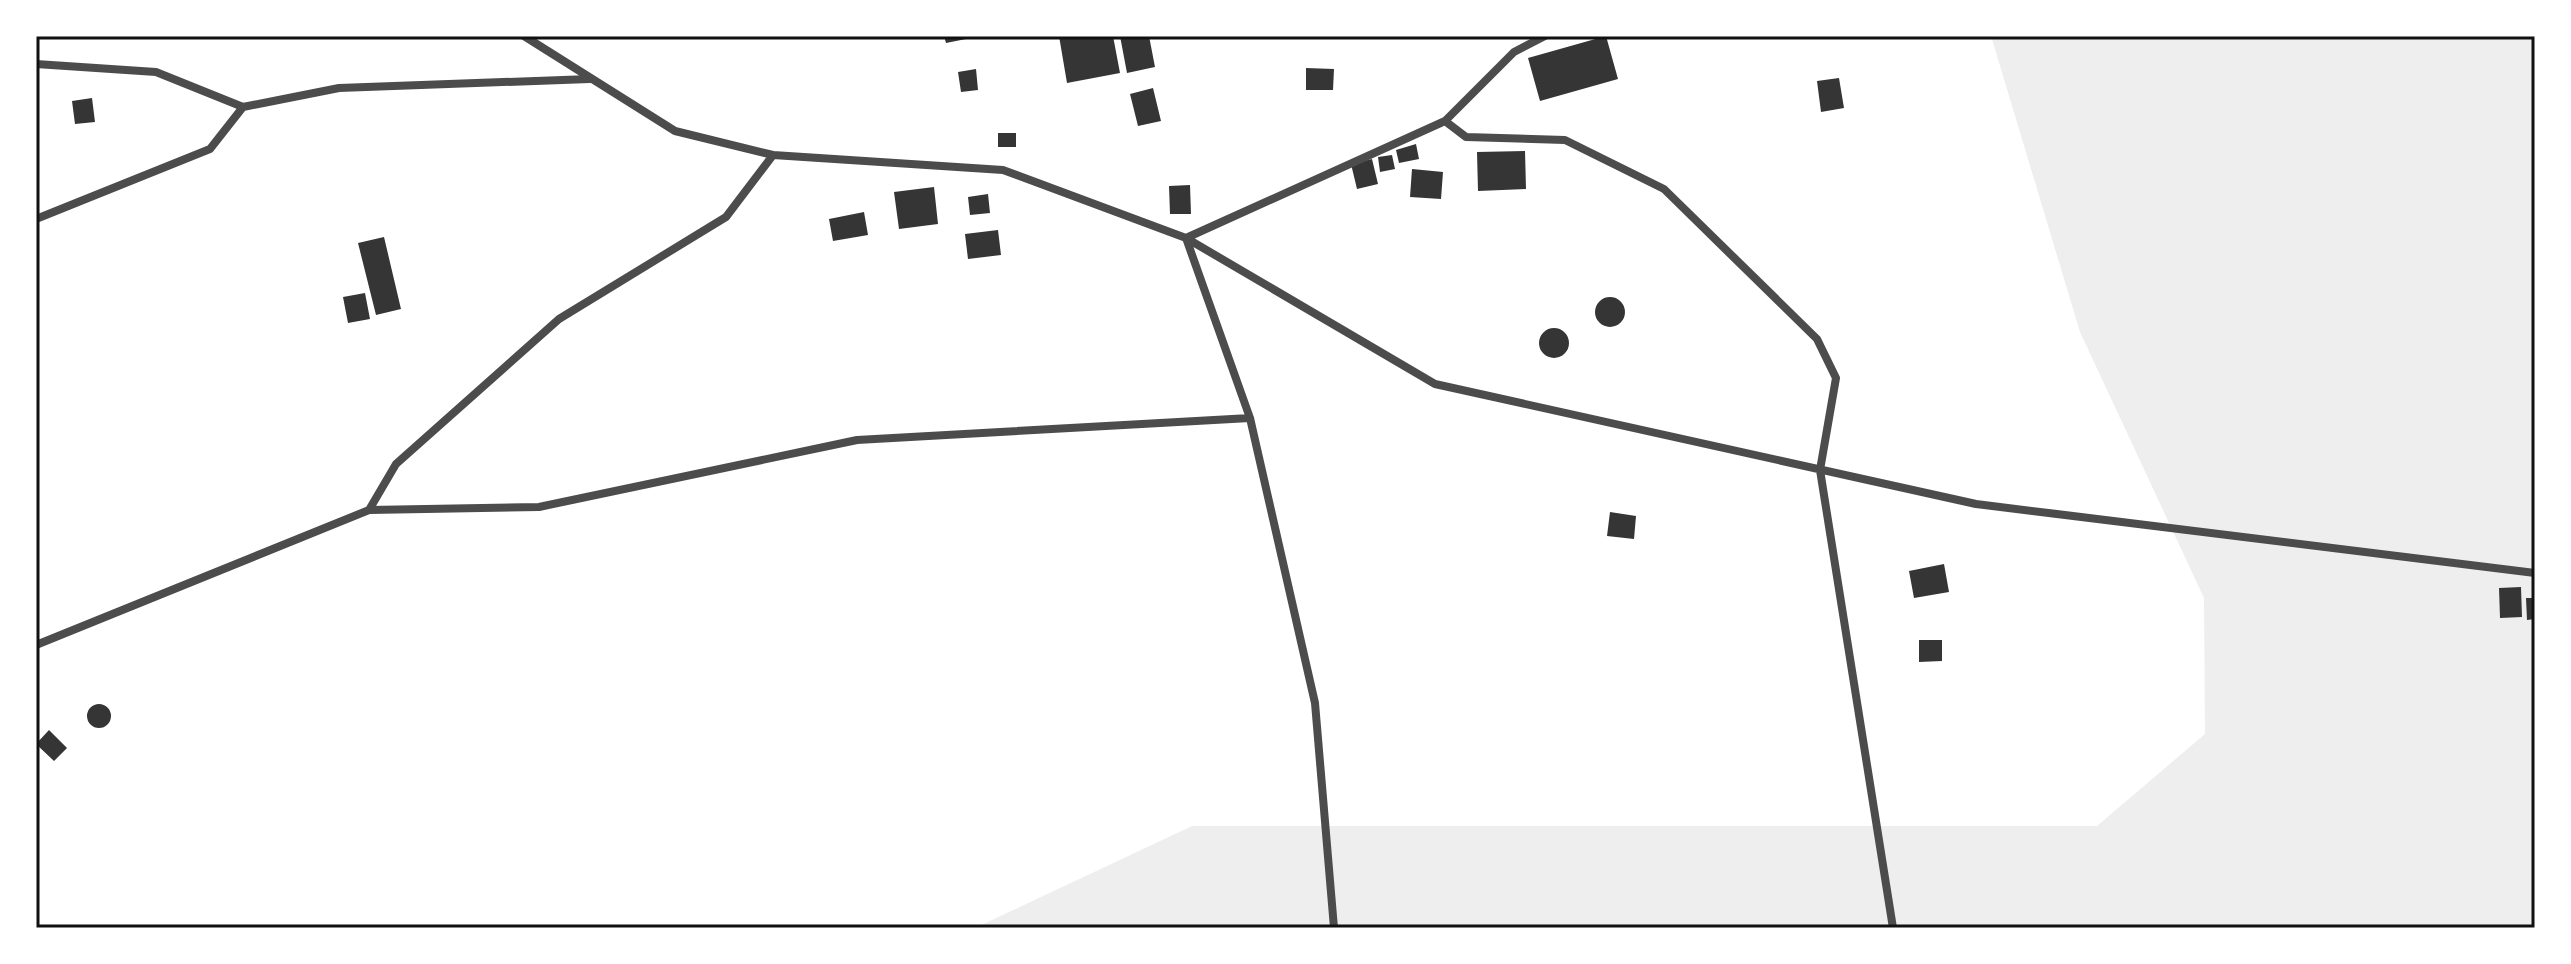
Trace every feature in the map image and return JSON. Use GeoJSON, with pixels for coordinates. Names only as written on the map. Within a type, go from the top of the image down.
{"type":"FeatureCollection","features":[{"type":"Feature","properties":{"kind":"street"},"geometry":{"type":"LineString","coordinates":[[524,36],[675,131],[773,155],[1003,170],[1186,238],[1435,384],[1976,504],[2535,573]]}},
{"type":"Feature","properties":{"kind":"street"},"geometry":{"type":"LineString","coordinates":[[1186,238],[1445,121],[1514,52],[1545,36]]}},
{"type":"Feature","properties":{"kind":"street"},"geometry":{"type":"LineString","coordinates":[[36,64],[156,72],[243,107],[339,88],[591,79]]}},
{"type":"Feature","properties":{"kind":"street"},"geometry":{"type":"LineString","coordinates":[[36,219],[210,149],[243,107]]}},
{"type":"Feature","properties":{"kind":"street"},"geometry":{"type":"LineString","coordinates":[[1445,121],[1466,137],[1565,140],[1664,189],[1817,339],[1836,378],[1820,470],[1893,928]]}},
{"type":"Feature","properties":{"kind":"street"},"geometry":{"type":"LineString","coordinates":[[369,510],[396,464],[559,319],[726,217],[773,155]]}},
{"type":"Feature","properties":{"kind":"street"},"geometry":{"type":"LineString","coordinates":[[1186,238],[1250,418],[1315,703],[1334,928]]}},
{"type":"Feature","properties":{"kind":"street"},"geometry":{"type":"LineString","coordinates":[[36,645],[369,510],[539,507],[857,440],[1250,418]]}},
{"type":"Feature","properties":{"kind":"shaded area"},"geometry":{"type":"Polygon","coordinates":[[[1991,36],[2535,36],[2535,928],[975,928],[1192,826],[2097,826],[2205,734],[2204,598],[2080,332],[1991,36]]]}},
{"type":"Feature","properties":{"kind":"building"},"geometry":{"type":"Polygon","coordinates":[[[944,36],[966,36],[966,39],[946,43],[944,36]]]}},
{"type":"Feature","properties":{"kind":"building"},"geometry":{"type":"Polygon","coordinates":[[[1059,36],[1113,36],[1120,73],[1067,83],[1059,36]]]}},
{"type":"Feature","properties":{"kind":"building"},"geometry":{"type":"Polygon","coordinates":[[[1120,36],[1149,36],[1155,67],[1127,73],[1120,36]]]}},
{"type":"Feature","properties":{"kind":"building"},"geometry":{"type":"Polygon","coordinates":[[[1606,36],[1618,79],[1540,101],[1528,58],[1606,36]]]}},
{"type":"Feature","properties":{"kind":"building"},"geometry":{"type":"Polygon","coordinates":[[[1306,68],[1334,69],[1333,90],[1306,90],[1306,68]]]}},
{"type":"Feature","properties":{"kind":"building"},"geometry":{"type":"Polygon","coordinates":[[[976,69],[978,90],[961,92],[958,72],[976,69]]]}},
{"type":"Feature","properties":{"kind":"building"},"geometry":{"type":"Polygon","coordinates":[[[1839,78],[1844,108],[1821,112],[1817,81],[1839,78]]]}},
{"type":"Feature","properties":{"kind":"building"},"geometry":{"type":"Polygon","coordinates":[[[1153,88],[1161,121],[1138,126],[1130,94],[1153,88]]]}},
{"type":"Feature","properties":{"kind":"building"},"geometry":{"type":"Polygon","coordinates":[[[92,98],[95,122],[75,124],[72,101],[92,98]]]}},
{"type":"Feature","properties":{"kind":"building"},"geometry":{"type":"Polygon","coordinates":[[[998,133],[1016,133],[1016,147],[998,147],[998,133]]]}},
{"type":"Feature","properties":{"kind":"building"},"geometry":{"type":"Polygon","coordinates":[[[1416,144],[1419,159],[1399,163],[1396,150],[1416,144]]]}},
{"type":"Feature","properties":{"kind":"building"},"geometry":{"type":"Polygon","coordinates":[[[1525,151],[1526,189],[1478,191],[1477,152],[1525,151]]]}},
{"type":"Feature","properties":{"kind":"building"},"geometry":{"type":"Polygon","coordinates":[[[1392,155],[1395,169],[1380,172],[1378,157],[1392,155]]]}},
{"type":"Feature","properties":{"kind":"building"},"geometry":{"type":"Polygon","coordinates":[[[1372,159],[1378,184],[1357,189],[1351,164],[1372,159]]]}},
{"type":"Feature","properties":{"kind":"building"},"geometry":{"type":"Polygon","coordinates":[[[1412,169],[1443,172],[1441,199],[1410,197],[1412,169]]]}},
{"type":"Feature","properties":{"kind":"building"},"geometry":{"type":"Polygon","coordinates":[[[1190,185],[1191,214],[1170,214],[1169,186],[1190,185]]]}},
{"type":"Feature","properties":{"kind":"building"},"geometry":{"type":"Polygon","coordinates":[[[934,187],[938,224],[899,229],[894,192],[934,187]]]}},
{"type":"Feature","properties":{"kind":"building"},"geometry":{"type":"Polygon","coordinates":[[[988,194],[990,213],[970,215],[968,197],[988,194]]]}},
{"type":"Feature","properties":{"kind":"building"},"geometry":{"type":"Polygon","coordinates":[[[864,212],[868,235],[833,241],[829,219],[864,212]]]}},
{"type":"Feature","properties":{"kind":"building"},"geometry":{"type":"Polygon","coordinates":[[[998,230],[1001,255],[968,259],[965,234],[998,230]]]}},
{"type":"Feature","properties":{"kind":"building"},"geometry":{"type":"Polygon","coordinates":[[[384,237],[401,309],[376,315],[358,243],[384,237]]]}},
{"type":"Feature","properties":{"kind":"building"},"geometry":{"type":"Polygon","coordinates":[[[365,293],[370,319],[348,323],[343,297],[365,293]]]}},
{"type":"Feature","properties":{"kind":"building"},"geometry":{"type":"Polygon","coordinates":[[[1610,297],[1621,301],[1625,312],[1621,323],[1610,327],[1599,323],[1595,312],[1599,301],[1610,297]]]}},
{"type":"Feature","properties":{"kind":"building"},"geometry":{"type":"Polygon","coordinates":[[[1554,328],[1565,332],[1569,343],[1565,354],[1554,358],[1543,354],[1539,343],[1543,332],[1554,328]]]}},
{"type":"Feature","properties":{"kind":"building"},"geometry":{"type":"Polygon","coordinates":[[[1610,512],[1636,516],[1634,539],[1607,536],[1610,512]]]}},
{"type":"Feature","properties":{"kind":"building"},"geometry":{"type":"Polygon","coordinates":[[[1944,564],[1949,592],[1914,598],[1909,571],[1944,564]]]}},
{"type":"Feature","properties":{"kind":"building"},"geometry":{"type":"Polygon","coordinates":[[[2521,587],[2522,617],[2500,618],[2499,588],[2521,587]]]}},
{"type":"Feature","properties":{"kind":"building"},"geometry":{"type":"Polygon","coordinates":[[[2526,598],[2535,598],[2535,619],[2527,620],[2526,598]]]}},
{"type":"Feature","properties":{"kind":"building"},"geometry":{"type":"Polygon","coordinates":[[[1919,640],[1942,640],[1942,661],[1919,662],[1919,640]]]}},
{"type":"Feature","properties":{"kind":"building"},"geometry":{"type":"Polygon","coordinates":[[[99,704],[107,708],[111,716],[107,724],[99,728],[91,724],[87,716],[91,708],[99,704]]]}},
{"type":"Feature","properties":{"kind":"building"},"geometry":{"type":"Polygon","coordinates":[[[49,730],[67,748],[54,761],[36,744],[49,730]]]}}]}
